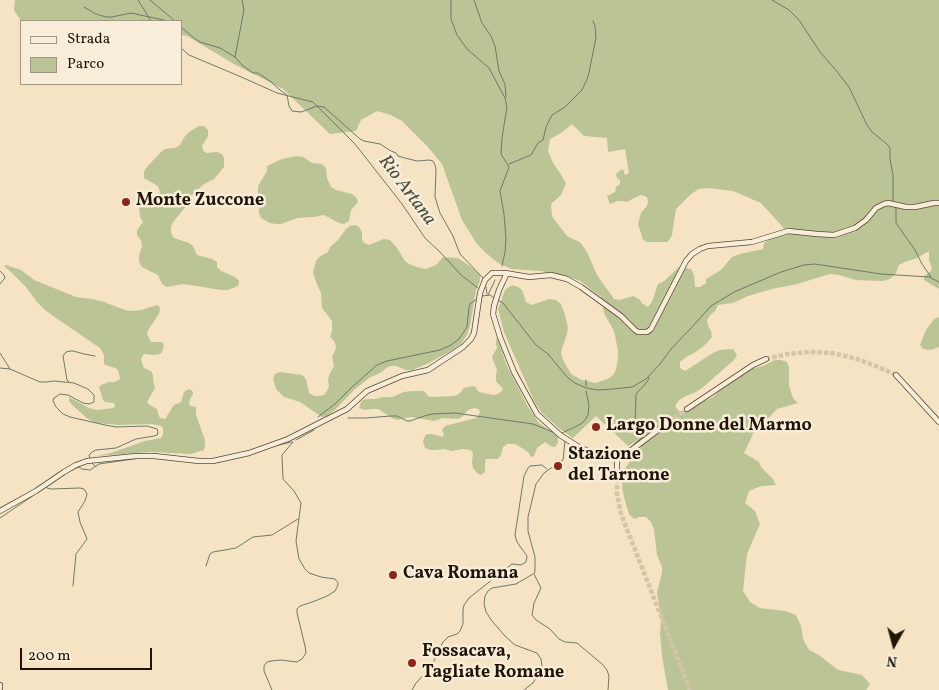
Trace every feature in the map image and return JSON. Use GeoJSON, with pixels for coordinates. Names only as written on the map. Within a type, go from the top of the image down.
{"type":"FeatureCollection","features":[{"type":"Feature","properties":{"kind":"street"},"geometry":{"type":"LineString","coordinates":[[0,512],[64,472],[87,461],[154,456],[212,461],[250,453],[288,439],[347,409],[367,391],[402,376],[428,370],[463,347],[474,333],[480,293],[485,280],[492,273],[507,273],[529,277],[551,274],[567,279],[621,316],[638,332],[647,332],[651,329],[686,262],[692,254],[700,249],[708,246],[752,242],[788,231],[834,234],[856,228],[876,208],[888,203],[906,207],[915,207],[934,202],[939,204]]}},
{"type":"Feature","properties":{"kind":"street"},"geometry":{"type":"LineString","coordinates":[[507,273],[499,290],[493,314],[514,372],[536,414],[560,435],[582,449],[609,457],[630,451],[658,430]]}},
{"type":"Feature","properties":{"kind":"street"},"geometry":{"type":"LineString","coordinates":[[686,409],[753,365],[766,359]]}},
{"type":"Feature","properties":{"kind":"street"},"geometry":{"type":"LineString","coordinates":[[896,375],[939,422]]}},
{"type":"Feature","properties":{"kind":"street"},"geometry":{"type":"LineString","coordinates":[[617,456],[617,472]]}},
{"type":"Feature","properties":{"kind":"green space"},"geometry":{"type":"Polygon","coordinates":[[[15,0],[939,0],[939,289],[924,280],[924,276],[932,268],[929,260],[929,251],[899,265],[896,273],[890,279],[882,281],[856,280],[830,274],[748,296],[733,303],[718,305],[707,320],[712,337],[697,351],[680,362],[680,368],[685,371],[720,350],[733,349],[737,355],[734,360],[702,388],[679,400],[675,406],[679,411],[686,411],[713,397],[732,379],[750,369],[763,366],[775,360],[787,362],[789,367],[789,386],[793,398],[798,403],[777,409],[753,434],[744,453],[759,462],[776,485],[761,486],[749,491],[745,503],[755,511],[760,524],[747,554],[743,591],[750,602],[760,608],[785,611],[796,615],[801,626],[803,639],[809,650],[819,655],[838,670],[862,675],[870,684],[866,690],[668,690],[662,656],[661,619],[657,592],[662,567],[657,555],[654,529],[646,517],[634,519],[629,514],[622,488],[625,469],[647,437],[644,436],[628,446],[596,416],[573,438],[560,429],[542,413],[535,403],[504,332],[498,309],[505,290],[512,285],[522,290],[526,302],[532,305],[549,299],[556,300],[561,304],[568,328],[561,352],[562,358],[571,374],[582,380],[595,383],[608,379],[613,375],[616,370],[618,357],[614,331],[604,313],[601,297],[580,281],[567,276],[541,271],[511,269],[498,263],[487,254],[477,244],[462,220],[442,164],[402,121],[377,111],[361,120],[356,131],[330,134],[283,89],[234,64],[187,36],[182,35],[182,20],[20,20],[14,10],[15,0]],[[572,124],[550,139],[548,151],[553,163],[566,183],[561,195],[551,204],[552,216],[568,237],[580,242],[587,252],[597,275],[614,299],[620,300],[633,296],[648,307],[652,302],[658,284],[679,267],[691,269],[694,275],[695,287],[700,287],[706,283],[706,279],[721,270],[732,257],[763,249],[764,243],[770,239],[789,234],[761,203],[733,191],[708,188],[699,189],[691,194],[676,209],[672,235],[667,242],[647,242],[643,240],[638,224],[641,213],[647,206],[647,197],[641,195],[627,202],[618,201],[610,204],[607,196],[615,192],[616,187],[620,184],[616,174],[623,169],[625,175],[629,173],[625,149],[608,152],[607,138],[584,136],[572,124]]]}},
{"type":"Feature","properties":{"kind":"green space"},"geometry":{"type":"Polygon","coordinates":[[[199,126],[204,126],[208,130],[208,136],[202,146],[203,150],[206,153],[217,152],[222,154],[224,167],[214,179],[204,184],[192,195],[171,226],[171,233],[174,238],[193,246],[197,255],[217,262],[217,267],[221,271],[235,277],[239,281],[238,286],[228,290],[183,284],[167,287],[162,284],[158,275],[142,267],[139,262],[142,246],[137,230],[143,222],[140,217],[139,206],[154,200],[160,192],[158,186],[144,178],[144,172],[161,152],[180,145],[189,132],[199,126]]]}},
{"type":"Feature","properties":{"kind":"green space"},"geometry":{"type":"Polygon","coordinates":[[[297,156],[303,157],[312,163],[322,164],[326,168],[327,178],[331,187],[356,197],[358,202],[351,210],[349,221],[344,224],[339,223],[324,215],[297,218],[276,224],[261,218],[259,213],[258,186],[267,171],[267,166],[282,159],[297,156]]]}},
{"type":"Feature","properties":{"kind":"green space"},"geometry":{"type":"Polygon","coordinates":[[[356,225],[360,228],[364,243],[369,245],[384,239],[390,240],[409,264],[426,269],[436,265],[443,257],[458,258],[480,275],[480,281],[476,290],[470,326],[461,344],[429,363],[412,370],[396,366],[386,368],[369,378],[355,389],[335,410],[322,417],[300,402],[284,397],[276,389],[273,379],[275,374],[280,372],[302,375],[306,379],[309,393],[319,396],[324,395],[327,391],[329,375],[334,366],[332,356],[336,346],[330,337],[332,321],[322,308],[321,293],[313,272],[319,257],[328,252],[330,247],[346,229],[356,225]]]}},
{"type":"Feature","properties":{"kind":"green space"},"geometry":{"type":"Polygon","coordinates":[[[4,266],[21,270],[34,280],[76,297],[92,299],[133,311],[159,306],[159,314],[147,334],[151,342],[163,343],[162,352],[155,355],[144,354],[141,358],[144,368],[151,371],[153,375],[155,388],[147,402],[157,409],[160,418],[165,419],[174,405],[181,402],[184,392],[189,389],[191,390],[193,394],[189,404],[196,407],[196,415],[205,440],[204,450],[191,454],[151,452],[96,456],[161,438],[163,428],[152,424],[119,425],[96,423],[88,419],[71,404],[69,397],[89,408],[97,410],[114,408],[114,403],[103,400],[99,387],[119,380],[118,370],[105,365],[104,355],[100,348],[45,310],[26,287],[4,266]]]}},
{"type":"Feature","properties":{"kind":"green space"},"geometry":{"type":"Polygon","coordinates":[[[939,317],[939,347],[931,350],[923,349],[920,345],[926,330],[934,319],[939,317]]]}},
{"type":"Feature","properties":{"kind":"green space"},"geometry":{"type":"Polygon","coordinates":[[[497,336],[506,364],[528,407],[539,423],[558,438],[558,443],[555,447],[545,442],[537,448],[534,456],[531,457],[529,453],[515,444],[507,444],[503,447],[498,459],[486,459],[485,472],[481,475],[473,468],[473,454],[471,450],[430,450],[425,448],[423,441],[427,434],[443,437],[442,430],[445,426],[476,418],[480,411],[478,409],[468,410],[458,419],[443,418],[434,421],[411,417],[397,420],[378,409],[365,410],[359,408],[363,400],[392,397],[412,391],[423,391],[431,397],[454,396],[459,394],[464,388],[472,386],[476,387],[479,392],[493,395],[498,394],[503,389],[496,381],[497,370],[492,357],[497,348],[497,336]]]}},
{"type":"Feature","properties":{"kind":"waterway","name":"Rio Artana"},"geometry":{"type":"LineString","coordinates":[[138,0],[150,20]]}},
{"type":"Feature","properties":{"kind":"waterway"},"geometry":{"type":"LineString","coordinates":[[150,0],[174,20]]}},
{"type":"Feature","properties":{"kind":"waterway"},"geometry":{"type":"LineString","coordinates":[[235,57],[244,10],[242,0]]}},
{"type":"Feature","properties":{"kind":"waterway"},"geometry":{"type":"LineString","coordinates":[[451,0],[451,19],[457,35],[467,49],[489,68],[505,98],[507,107],[501,154],[509,167],[500,191],[506,238],[502,266]]}},
{"type":"Feature","properties":{"kind":"waterway"},"geometry":{"type":"LineString","coordinates":[[474,0],[482,23],[495,46],[499,71],[505,84],[506,97]]}},
{"type":"Feature","properties":{"kind":"waterway"},"geometry":{"type":"LineString","coordinates":[[772,0],[789,10],[799,20],[820,52],[849,87],[867,125],[890,148],[893,202],[896,203]]}},
{"type":"Feature","properties":{"kind":"waterway"},"geometry":{"type":"LineString","coordinates":[[84,7],[106,17],[131,13],[163,20]]}},
{"type":"Feature","properties":{"kind":"waterway"},"geometry":{"type":"LineString","coordinates":[[509,164],[531,155],[538,143],[543,140],[546,127],[552,115],[565,107],[582,90],[588,77],[596,38],[593,21]]}},
{"type":"Feature","properties":{"kind":"waterway","name":"Rio Artana"},"geometry":{"type":"LineString","coordinates":[[182,28],[200,42],[220,48],[235,57],[253,73],[258,73],[270,81],[287,95],[292,111],[301,112],[317,106],[324,107],[364,141],[380,144],[398,156],[417,161],[433,161],[436,170],[435,197],[440,213],[453,236],[460,254],[483,278]]}},
{"type":"Feature","properties":{"kind":"waterway","name":"Rio Artana"},"geometry":{"type":"LineString","coordinates":[[182,49],[189,55],[277,93],[313,102],[355,144],[402,204],[425,238],[461,275],[478,288]]}},
{"type":"Feature","properties":{"kind":"waterway"},"geometry":{"type":"LineString","coordinates":[[896,207],[896,223],[931,277]]}},
{"type":"Feature","properties":{"kind":"waterway"},"geometry":{"type":"LineString","coordinates":[[498,300],[503,303],[536,345],[548,354],[567,377],[586,388],[598,390],[632,387],[646,379],[711,306],[734,292],[781,272],[804,265],[815,264],[881,274],[929,277],[939,282]]}},
{"type":"Feature","properties":{"kind":"waterway"},"geometry":{"type":"LineString","coordinates":[[0,271],[5,278],[0,284]]}},
{"type":"Feature","properties":{"kind":"waterway"},"geometry":{"type":"LineString","coordinates":[[488,295],[495,280]]}},
{"type":"Feature","properties":{"kind":"waterway","name":"Rio Artana"},"geometry":{"type":"LineString","coordinates":[[486,287],[487,294]]}},
{"type":"Feature","properties":{"kind":"waterway","name":"Rio Artana"},"geometry":{"type":"LineString","coordinates":[[482,296],[490,295],[494,298]]}},
{"type":"Feature","properties":{"kind":"waterway"},"geometry":{"type":"LineString","coordinates":[[318,417],[377,365],[387,361],[440,350],[451,345],[459,339],[467,327],[470,304],[478,298]]}},
{"type":"Feature","properties":{"kind":"waterway"},"geometry":{"type":"LineString","coordinates":[[69,382],[63,356],[66,352],[73,351],[95,356]]}},
{"type":"Feature","properties":{"kind":"waterway"},"geometry":{"type":"LineString","coordinates":[[0,353],[10,369]]}},
{"type":"Feature","properties":{"kind":"waterway"},"geometry":{"type":"LineString","coordinates":[[0,368],[10,369],[40,382],[74,383],[88,389],[94,395],[94,402],[89,404],[68,395],[60,394],[54,398],[53,401],[56,407],[63,414],[70,417],[116,427],[147,426],[157,429],[157,435],[136,439],[116,448],[96,450],[89,455],[90,458]]}},
{"type":"Feature","properties":{"kind":"waterway"},"geometry":{"type":"LineString","coordinates":[[634,444],[643,437],[635,423],[636,394],[649,378]]}},
{"type":"Feature","properties":{"kind":"waterway"},"geometry":{"type":"LineString","coordinates":[[586,380],[586,386]]}},
{"type":"Feature","properties":{"kind":"waterway"},"geometry":{"type":"LineString","coordinates":[[562,433],[581,424],[588,415],[589,405],[586,391]]}},
{"type":"Feature","properties":{"kind":"waterway"},"geometry":{"type":"LineString","coordinates":[[348,418],[397,416],[410,421],[432,414],[455,413],[533,424],[555,433]]}},
{"type":"Feature","properties":{"kind":"waterway"},"geometry":{"type":"LineString","coordinates":[[296,440],[314,430]]}},
{"type":"Feature","properties":{"kind":"waterway"},"geometry":{"type":"LineString","coordinates":[[564,440],[563,460],[544,473],[536,484],[528,517],[528,531],[535,557],[534,574],[541,588],[534,603],[532,615],[559,639],[565,642],[577,643],[602,664],[609,676],[608,690]]}},
{"type":"Feature","properties":{"kind":"waterway"},"geometry":{"type":"LineString","coordinates":[[274,446],[292,442]]}},
{"type":"Feature","properties":{"kind":"waterway"},"geometry":{"type":"LineString","coordinates":[[272,690],[264,671],[264,666],[267,662],[281,660],[297,662],[306,653],[297,609],[300,606],[327,596],[335,591],[338,585],[335,579],[309,573],[299,559],[296,541],[301,503],[294,491],[283,479],[282,455],[293,442]]}},
{"type":"Feature","properties":{"kind":"waterway"},"geometry":{"type":"LineString","coordinates":[[231,459],[245,456]]}},
{"type":"Feature","properties":{"kind":"waterway"},"geometry":{"type":"LineString","coordinates":[[68,472],[79,467],[90,470],[99,464],[140,458]]}},
{"type":"Feature","properties":{"kind":"waterway"},"geometry":{"type":"LineString","coordinates":[[91,462],[96,467]]}},
{"type":"Feature","properties":{"kind":"waterway"},"geometry":{"type":"LineString","coordinates":[[412,690],[432,666],[443,642],[460,631],[463,624],[464,605],[469,598],[512,564],[521,565],[526,562],[527,556],[517,542],[515,535],[524,476],[530,466],[542,465],[547,469]]}},
{"type":"Feature","properties":{"kind":"waterway"},"geometry":{"type":"LineString","coordinates":[[45,486],[51,489],[80,488],[84,489],[87,494],[78,512],[87,539],[76,554],[73,586]]}},
{"type":"Feature","properties":{"kind":"waterway"},"geometry":{"type":"LineString","coordinates":[[0,518],[34,495]]}},
{"type":"Feature","properties":{"kind":"waterway"},"geometry":{"type":"LineString","coordinates":[[206,566],[210,554],[213,552],[236,548],[253,537],[272,535],[298,519]]}},
{"type":"Feature","properties":{"kind":"waterway"},"geometry":{"type":"LineString","coordinates":[[524,690],[533,683],[539,673],[542,666],[541,659],[537,653],[515,645],[505,636],[486,612],[484,604],[485,596],[492,588],[516,584],[533,574]]}},
{"type":"Feature","properties":{"kind":"tunnel"},"geometry":{"type":"LineString","coordinates":[[766,359],[788,354],[832,353],[854,358],[896,375]]}},
{"type":"Feature","properties":{"kind":"tunnel"},"geometry":{"type":"LineString","coordinates":[[658,430],[687,409]]}},
{"type":"Feature","properties":{"kind":"tunnel"},"geometry":{"type":"LineString","coordinates":[[617,472],[617,494],[621,514],[690,690]]}},
{"type":"Feature","properties":{"kind":"place","name":"Monte Zuccone"},"geometry":{"type":"Point","coordinates":[126,202]}},
{"type":"Feature","properties":{"kind":"place","name":"Largo Donne del Marmo"},"geometry":{"type":"Point","coordinates":[596,427]}},
{"type":"Feature","properties":{"kind":"place","name":"Stazione del Tarnone"},"geometry":{"type":"Point","coordinates":[558,466]}},
{"type":"Feature","properties":{"kind":"place","name":"Cava Romana"},"geometry":{"type":"Point","coordinates":[393,575]}},
{"type":"Feature","properties":{"kind":"place","name":"Fossacava, Tagliate Romane"},"geometry":{"type":"Point","coordinates":[412,663]}}]}
